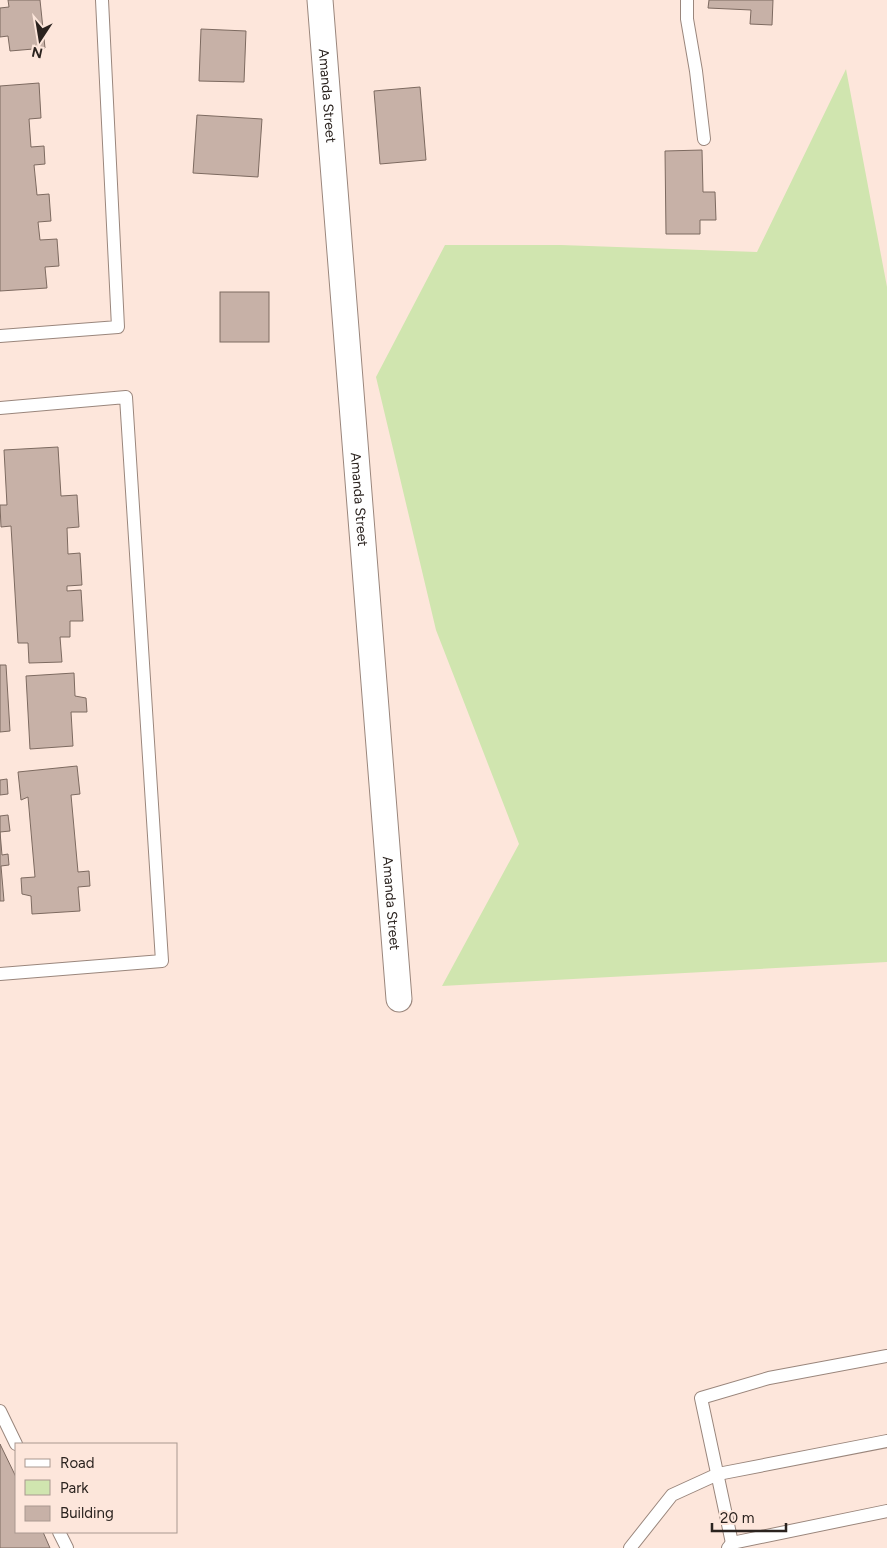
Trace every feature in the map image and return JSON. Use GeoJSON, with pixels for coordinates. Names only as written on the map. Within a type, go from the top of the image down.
{"type":"FeatureCollection","features":[{"type":"Feature","properties":{"kind":"street","name":"Amanda Street"},"geometry":{"type":"LineString","coordinates":[[320,0],[399,999]]}},
{"type":"Feature","properties":{"kind":"lane"},"geometry":{"type":"LineString","coordinates":[[0,336],[118,327],[102,0]]}},
{"type":"Feature","properties":{"kind":"lane"},"geometry":{"type":"LineString","coordinates":[[687,0],[686,19],[696,72],[704,139]]}},
{"type":"Feature","properties":{"kind":"lane"},"geometry":{"type":"LineString","coordinates":[[0,408],[126,397],[162,961],[0,974]]}},
{"type":"Feature","properties":{"kind":"lane"},"geometry":{"type":"LineString","coordinates":[[887,1356],[769,1378],[701,1398],[718,1474],[730,1546],[887,1511]]}},
{"type":"Feature","properties":{"kind":"lane"},"geometry":{"type":"LineString","coordinates":[[0,1411],[16,1443]]}},
{"type":"Feature","properties":{"kind":"lane"},"geometry":{"type":"LineString","coordinates":[[630,1548],[672,1495],[718,1474],[887,1441]]}},
{"type":"Feature","properties":{"kind":"lane"},"geometry":{"type":"LineString","coordinates":[[59,1533],[67,1548]]}},
{"type":"Feature","properties":{"kind":"green space"},"geometry":{"type":"Polygon","coordinates":[[[846,69],[887,287],[887,962],[442,986],[519,844],[436,630],[376,377],[445,245],[561,245],[757,252],[846,69]]]}},
{"type":"Feature","properties":{"kind":"building"},"geometry":{"type":"Polygon","coordinates":[[[8,0],[40,0],[45,48],[10,51],[8,36],[0,37],[0,8],[9,7],[8,0]]]}},
{"type":"Feature","properties":{"kind":"building"},"geometry":{"type":"Polygon","coordinates":[[[709,0],[773,0],[772,25],[750,24],[751,10],[708,8],[709,0]]]}},
{"type":"Feature","properties":{"kind":"building"},"geometry":{"type":"Polygon","coordinates":[[[201,29],[246,31],[244,82],[199,81],[201,29]]]}},
{"type":"Feature","properties":{"kind":"building"},"geometry":{"type":"Polygon","coordinates":[[[39,83],[41,118],[29,119],[31,147],[44,146],[45,164],[34,165],[37,195],[49,194],[51,221],[38,222],[40,240],[57,239],[59,266],[45,267],[47,288],[0,291],[0,86],[39,83]]]}},
{"type":"Feature","properties":{"kind":"building"},"geometry":{"type":"Polygon","coordinates":[[[420,87],[426,160],[380,164],[374,91],[420,87]]]}},
{"type":"Feature","properties":{"kind":"building"},"geometry":{"type":"Polygon","coordinates":[[[197,115],[262,119],[258,177],[193,173],[197,115]]]}},
{"type":"Feature","properties":{"kind":"building"},"geometry":{"type":"Polygon","coordinates":[[[702,150],[703,192],[715,192],[716,220],[700,220],[700,234],[666,234],[665,151],[702,150]]]}},
{"type":"Feature","properties":{"kind":"building"},"geometry":{"type":"Polygon","coordinates":[[[220,292],[269,292],[269,342],[220,342],[220,292]]]}},
{"type":"Feature","properties":{"kind":"building"},"geometry":{"type":"Polygon","coordinates":[[[58,447],[61,496],[77,495],[79,527],[67,528],[68,554],[80,553],[82,585],[67,586],[67,591],[81,590],[83,621],[70,621],[70,637],[60,637],[62,662],[29,663],[28,643],[18,643],[11,526],[1,527],[0,505],[7,505],[4,450],[58,447]]]}},
{"type":"Feature","properties":{"kind":"building"},"geometry":{"type":"Polygon","coordinates":[[[0,665],[6,665],[10,731],[0,732],[0,665]]]}},
{"type":"Feature","properties":{"kind":"building"},"geometry":{"type":"Polygon","coordinates":[[[74,673],[75,696],[86,698],[87,712],[71,712],[73,746],[30,749],[26,676],[74,673]]]}},
{"type":"Feature","properties":{"kind":"building"},"geometry":{"type":"Polygon","coordinates":[[[77,766],[80,794],[71,795],[78,872],[89,871],[90,886],[78,887],[80,911],[32,914],[31,896],[22,894],[21,878],[35,877],[28,797],[21,800],[18,772],[77,766]]]}},
{"type":"Feature","properties":{"kind":"building"},"geometry":{"type":"Polygon","coordinates":[[[7,779],[8,794],[0,795],[0,780],[7,779]]]}},
{"type":"Feature","properties":{"kind":"building"},"geometry":{"type":"Polygon","coordinates":[[[8,815],[10,831],[0,832],[0,816],[8,815]]]}},
{"type":"Feature","properties":{"kind":"building"},"geometry":{"type":"Polygon","coordinates":[[[0,832],[2,855],[8,854],[9,865],[1,866],[4,901],[0,901],[0,832]]]}},
{"type":"Feature","properties":{"kind":"building"},"geometry":{"type":"Polygon","coordinates":[[[0,1444],[15,1475],[15,1533],[43,1533],[50,1548],[0,1548],[0,1444]]]}}]}
